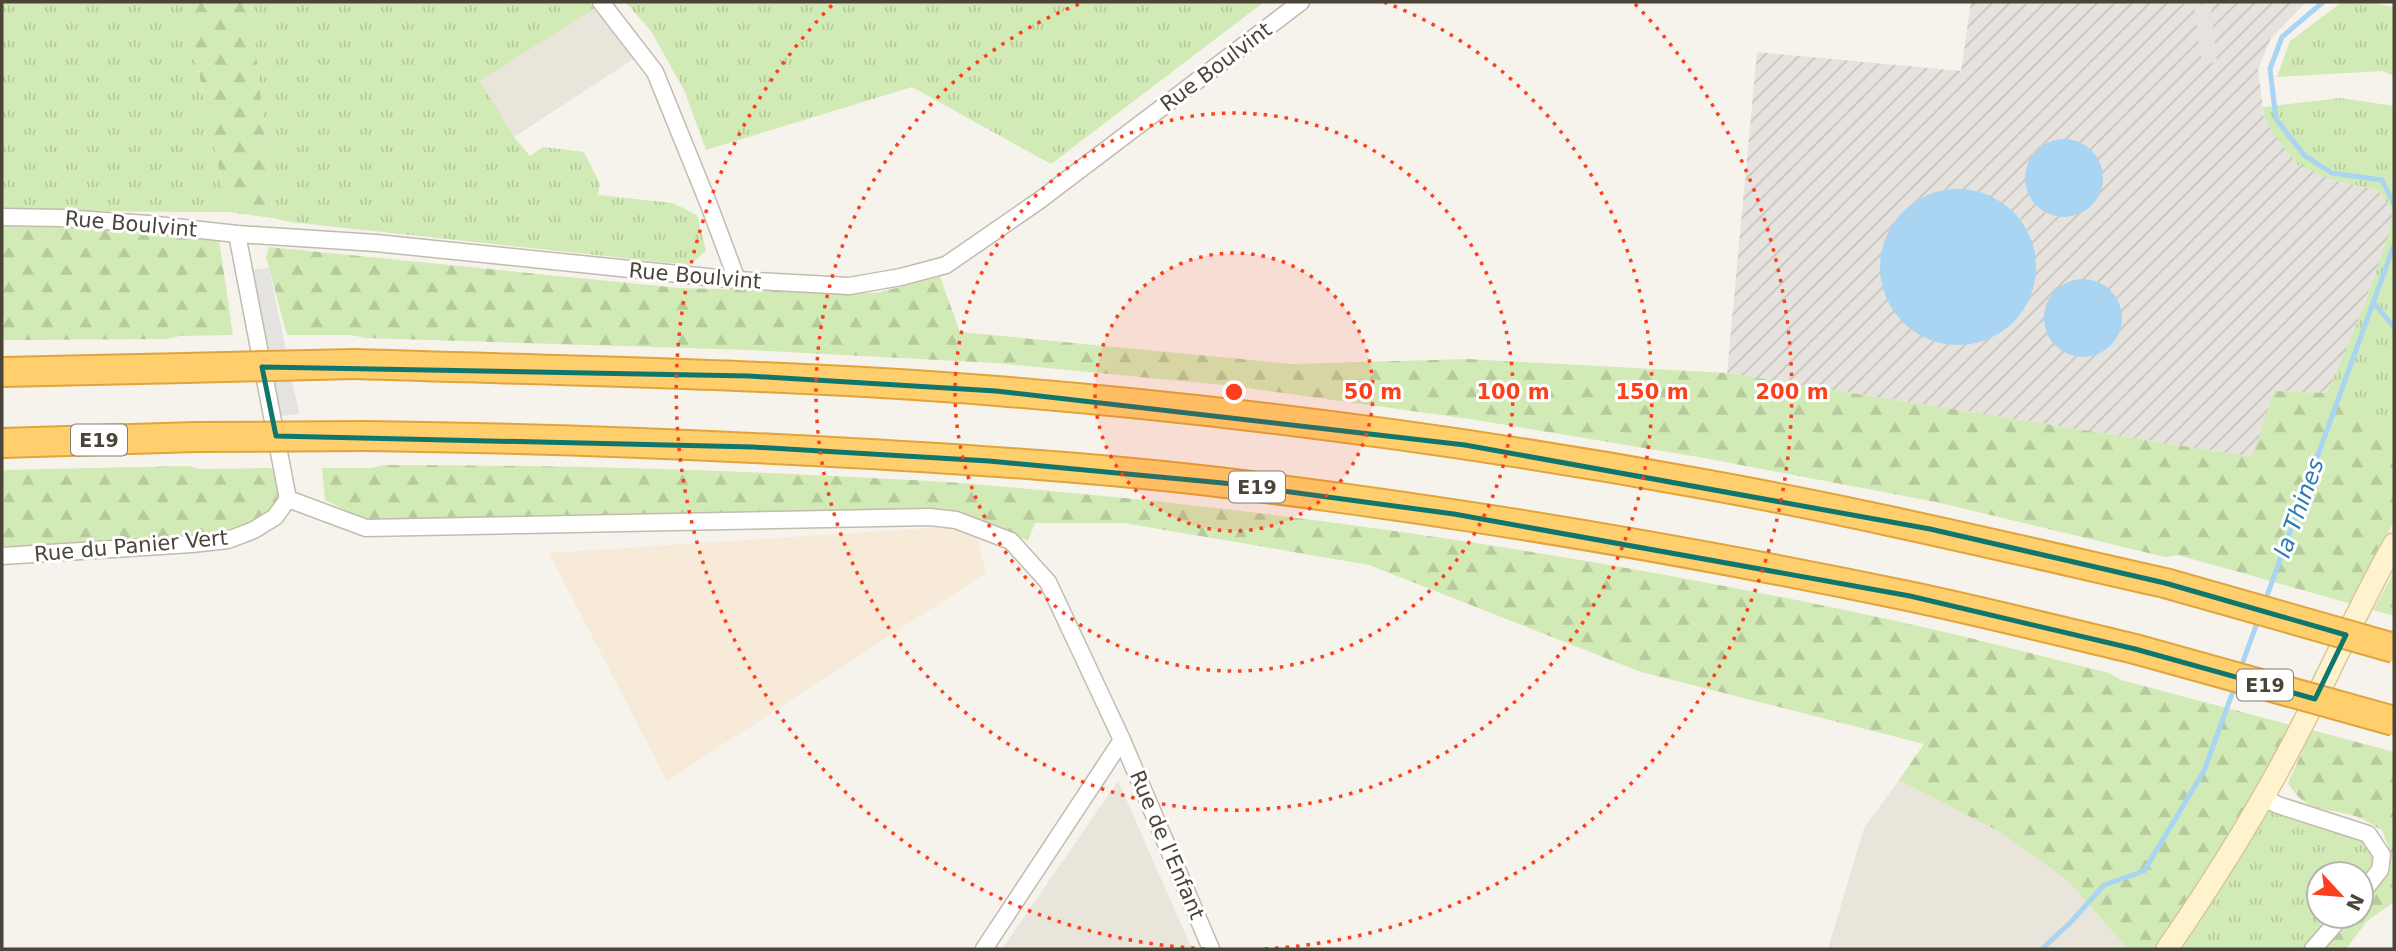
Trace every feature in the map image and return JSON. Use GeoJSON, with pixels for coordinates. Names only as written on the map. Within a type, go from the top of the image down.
{"type":"FeatureCollection","features":[{"type":"Feature","properties":{"kind":"highway"},"geometry":{"type":"LineString","coordinates":[[2,372],[355,364],[749,376],[996,391],[1228,414],[1465,445],[1698,483],[1930,529],[2165,583],[2394,648]]}},
{"type":"Feature","properties":{"kind":"highway","name":"E19"},"geometry":{"type":"LineString","coordinates":[[2,443],[196,437],[524,438],[989,461],[1223,483],[1454,514],[1685,552],[1910,596],[2135,649],[2394,721]]}},
{"type":"Feature","properties":{"kind":"main road"},"geometry":{"type":"LineString","coordinates":[[2167,949],[2219,874],[2264,798],[2371,584],[2394,544]]}},
{"type":"Feature","properties":{"kind":"street"},"geometry":{"type":"LineString","coordinates":[[601,2],[655,72],[737,281]]}},
{"type":"Feature","properties":{"kind":"street","name":"Rue Boulvint"},"geometry":{"type":"LineString","coordinates":[[2,217],[62,218],[376,243],[737,281],[849,286],[901,277],[946,265],[1040,200],[1301,2]]}},
{"type":"Feature","properties":{"kind":"street"},"geometry":{"type":"LineString","coordinates":[[237,234],[288,499]]}},
{"type":"Feature","properties":{"kind":"street","name":"Rue du Panier Vert"},"geometry":{"type":"LineString","coordinates":[[2,556],[228,540],[254,530],[275,517],[288,499]]}},
{"type":"Feature","properties":{"kind":"street","name":"Rue de l'Enfant"},"geometry":{"type":"LineString","coordinates":[[288,499],[366,528],[930,517],[956,520],[1011,541],[1048,582],[1122,740],[1208,948]]}},
{"type":"Feature","properties":{"kind":"street"},"geometry":{"type":"LineString","coordinates":[[984,949],[1122,740]]}},
{"type":"Feature","properties":{"kind":"street"},"geometry":{"type":"LineString","coordinates":[[2264,798],[2368,834],[2382,855],[2380,870],[2375,876]]}},
{"type":"Feature","properties":{"kind":"street"},"geometry":{"type":"LineString","coordinates":[[2313,949],[2330,930]]}},
{"type":"Feature","properties":{"kind":"highlighted area"},"geometry":{"type":"Polygon","coordinates":[[[262,367],[749,376],[996,391],[1465,445],[1930,529],[2165,583],[2346,635],[2315,699],[2135,649],[1910,596],[1454,514],[1223,483],[989,461],[753,447],[276,436],[262,367]]]}},
{"type":"Feature","properties":{"kind":"shaded area"},"geometry":{"type":"Polygon","coordinates":[[[1971,2],[2306,2],[2271,38],[2258,69],[2264,118],[2333,180],[2378,190],[2393,212],[2385,248],[2351,339],[2327,393],[2274,391],[2253,457],[1727,373],[1757,52],[1961,71],[1971,2]]]}},
{"type":"Feature","properties":{"kind":"shaded area"},"geometry":{"type":"Polygon","coordinates":[[[2210,3],[2217,63],[2202,64],[2194,5],[2210,3]]]}},
{"type":"Feature","properties":{"kind":"shaded area"},"geometry":{"type":"Polygon","coordinates":[[[595,8],[635,58],[514,137],[479,81],[595,8]]]}},
{"type":"Feature","properties":{"kind":"shaded area"},"geometry":{"type":"Polygon","coordinates":[[[269,268],[299,414],[272,417],[244,271],[269,268]]]}},
{"type":"Feature","properties":{"kind":"shaded area"},"geometry":{"type":"Polygon","coordinates":[[[974,525],[986,573],[667,781],[549,553],[974,525]]]}},
{"type":"Feature","properties":{"kind":"shaded area"},"geometry":{"type":"Polygon","coordinates":[[[1899,780],[2000,832],[2068,881],[2128,949],[1828,949],[1864,828],[1899,780]]]}},
{"type":"Feature","properties":{"kind":"shaded area"},"geometry":{"type":"Polygon","coordinates":[[[1118,781],[1192,949],[1002,949],[1118,781]]]}},
{"type":"Feature","properties":{"kind":"green space"},"geometry":{"type":"Polygon","coordinates":[[[2,2],[184,2],[228,212],[2,211],[2,2]]]}},
{"type":"Feature","properties":{"kind":"green space"},"geometry":{"type":"Polygon","coordinates":[[[184,2],[251,2],[273,218],[228,212],[184,2]]]}},
{"type":"Feature","properties":{"kind":"green space"},"geometry":{"type":"Polygon","coordinates":[[[251,2],[589,2],[595,8],[480,81],[514,137],[530,156],[543,147],[584,152],[600,184],[598,195],[673,203],[697,215],[706,251],[689,265],[273,218],[251,2]]]}},
{"type":"Feature","properties":{"kind":"green space"},"geometry":{"type":"Polygon","coordinates":[[[625,2],[1264,2],[1051,164],[912,87],[706,150],[684,90],[651,31],[625,2]]]}},
{"type":"Feature","properties":{"kind":"green space"},"geometry":{"type":"Polygon","coordinates":[[[2342,2],[2366,2],[2394,7],[2394,76],[2382,71],[2277,77],[2290,41],[2342,2]]]}},
{"type":"Feature","properties":{"kind":"green space"},"geometry":{"type":"Polygon","coordinates":[[[2341,98],[2394,106],[2394,434],[2327,393],[2373,281],[2393,212],[2378,190],[2333,180],[2298,165],[2274,135],[2264,117],[2263,107],[2341,98]]]}},
{"type":"Feature","properties":{"kind":"green space"},"geometry":{"type":"Polygon","coordinates":[[[2,224],[61,225],[206,235],[219,240],[233,335],[180,336],[166,339],[2,340],[2,224]]]}},
{"type":"Feature","properties":{"kind":"green space"},"geometry":{"type":"Polygon","coordinates":[[[269,247],[679,288],[876,293],[940,277],[960,332],[1292,364],[1468,359],[1727,373],[2252,457],[2274,391],[2327,393],[2394,434],[2394,521],[2352,604],[2178,555],[2165,557],[1936,502],[1704,458],[1470,419],[1233,386],[996,363],[748,350],[287,335],[266,257],[269,247]]]}},
{"type":"Feature","properties":{"kind":"green space"},"geometry":{"type":"Polygon","coordinates":[[[382,465],[677,470],[977,484],[1338,523],[1566,558],[1792,599],[1905,623],[2109,673],[2121,680],[2291,725],[2239,818],[2193,891],[2150,949],[2128,949],[2068,881],[2000,832],[1899,780],[1924,744],[1641,672],[1369,565],[1124,523],[1035,523],[1028,541],[967,514],[919,511],[403,522],[361,518],[325,500],[322,468],[372,468],[382,465]]]}},
{"type":"Feature","properties":{"kind":"green space"},"geometry":{"type":"Polygon","coordinates":[[[189,466],[201,469],[271,468],[280,483],[276,503],[260,522],[221,536],[2,550],[2,470],[189,466]]]}},
{"type":"Feature","properties":{"kind":"green space"},"geometry":{"type":"Polygon","coordinates":[[[2394,572],[2394,616],[2373,610],[2394,572]]]}},
{"type":"Feature","properties":{"kind":"green space"},"geometry":{"type":"Polygon","coordinates":[[[2312,730],[2394,752],[2394,902],[2375,915],[2375,887],[2390,870],[2390,851],[2382,830],[2355,816],[2308,804],[2288,783],[2312,730]]]}},
{"type":"Feature","properties":{"kind":"green space"},"geometry":{"type":"Polygon","coordinates":[[[2264,798],[2352,829],[2390,851],[2375,871],[2375,860],[2305,860],[2305,930],[2330,930],[2316,949],[2148,949],[2264,798]]]}},
{"type":"Feature","properties":{"kind":"green space"},"geometry":{"type":"Polygon","coordinates":[[[2337,930],[2360,930],[2346,949],[2320,949],[2337,930]]]}},
{"type":"Feature","properties":{"kind":"water"},"geometry":{"type":"Polygon","coordinates":[[[2064,139],[2079,142],[2092,150],[2100,163],[2103,178],[2100,193],[2092,206],[2079,214],[2064,217],[2049,214],[2036,206],[2028,193],[2025,178],[2028,163],[2036,150],[2049,142],[2064,139]]]}},
{"type":"Feature","properties":{"kind":"water"},"geometry":{"type":"Polygon","coordinates":[[[1958,189],[1988,195],[2013,212],[2030,237],[2036,267],[2030,297],[2013,322],[1988,339],[1958,345],[1928,339],[1903,322],[1886,297],[1880,267],[1886,237],[1903,212],[1928,195],[1958,189]]]}},
{"type":"Feature","properties":{"kind":"water"},"geometry":{"type":"Polygon","coordinates":[[[2083,279],[2098,282],[2111,290],[2119,303],[2122,318],[2119,333],[2111,346],[2098,354],[2083,357],[2068,354],[2055,346],[2047,333],[2044,318],[2047,303],[2055,290],[2068,282],[2083,279]]]}},
{"type":"Feature","properties":{"kind":"waterway","name":"la Thines"},"geometry":{"type":"LineString","coordinates":[[2323,2],[2282,37],[2270,69],[2276,119],[2304,155],[2332,173],[2382,180],[2394,204]]}},
{"type":"Feature","properties":{"kind":"waterway","name":"la Thines"},"geometry":{"type":"LineString","coordinates":[[2264,604],[2394,245]]}},
{"type":"Feature","properties":{"kind":"waterway"},"geometry":{"type":"LineString","coordinates":[[2373,302],[2394,327]]}},
{"type":"Feature","properties":{"kind":"waterway","name":"la Thines"},"geometry":{"type":"LineString","coordinates":[[2240,670],[2258,620]]}},
{"type":"Feature","properties":{"kind":"waterway","name":"la Thines"},"geometry":{"type":"LineString","coordinates":[[2042,949],[2104,885],[2144,871],[2204,771],[2235,686]]}}]}
